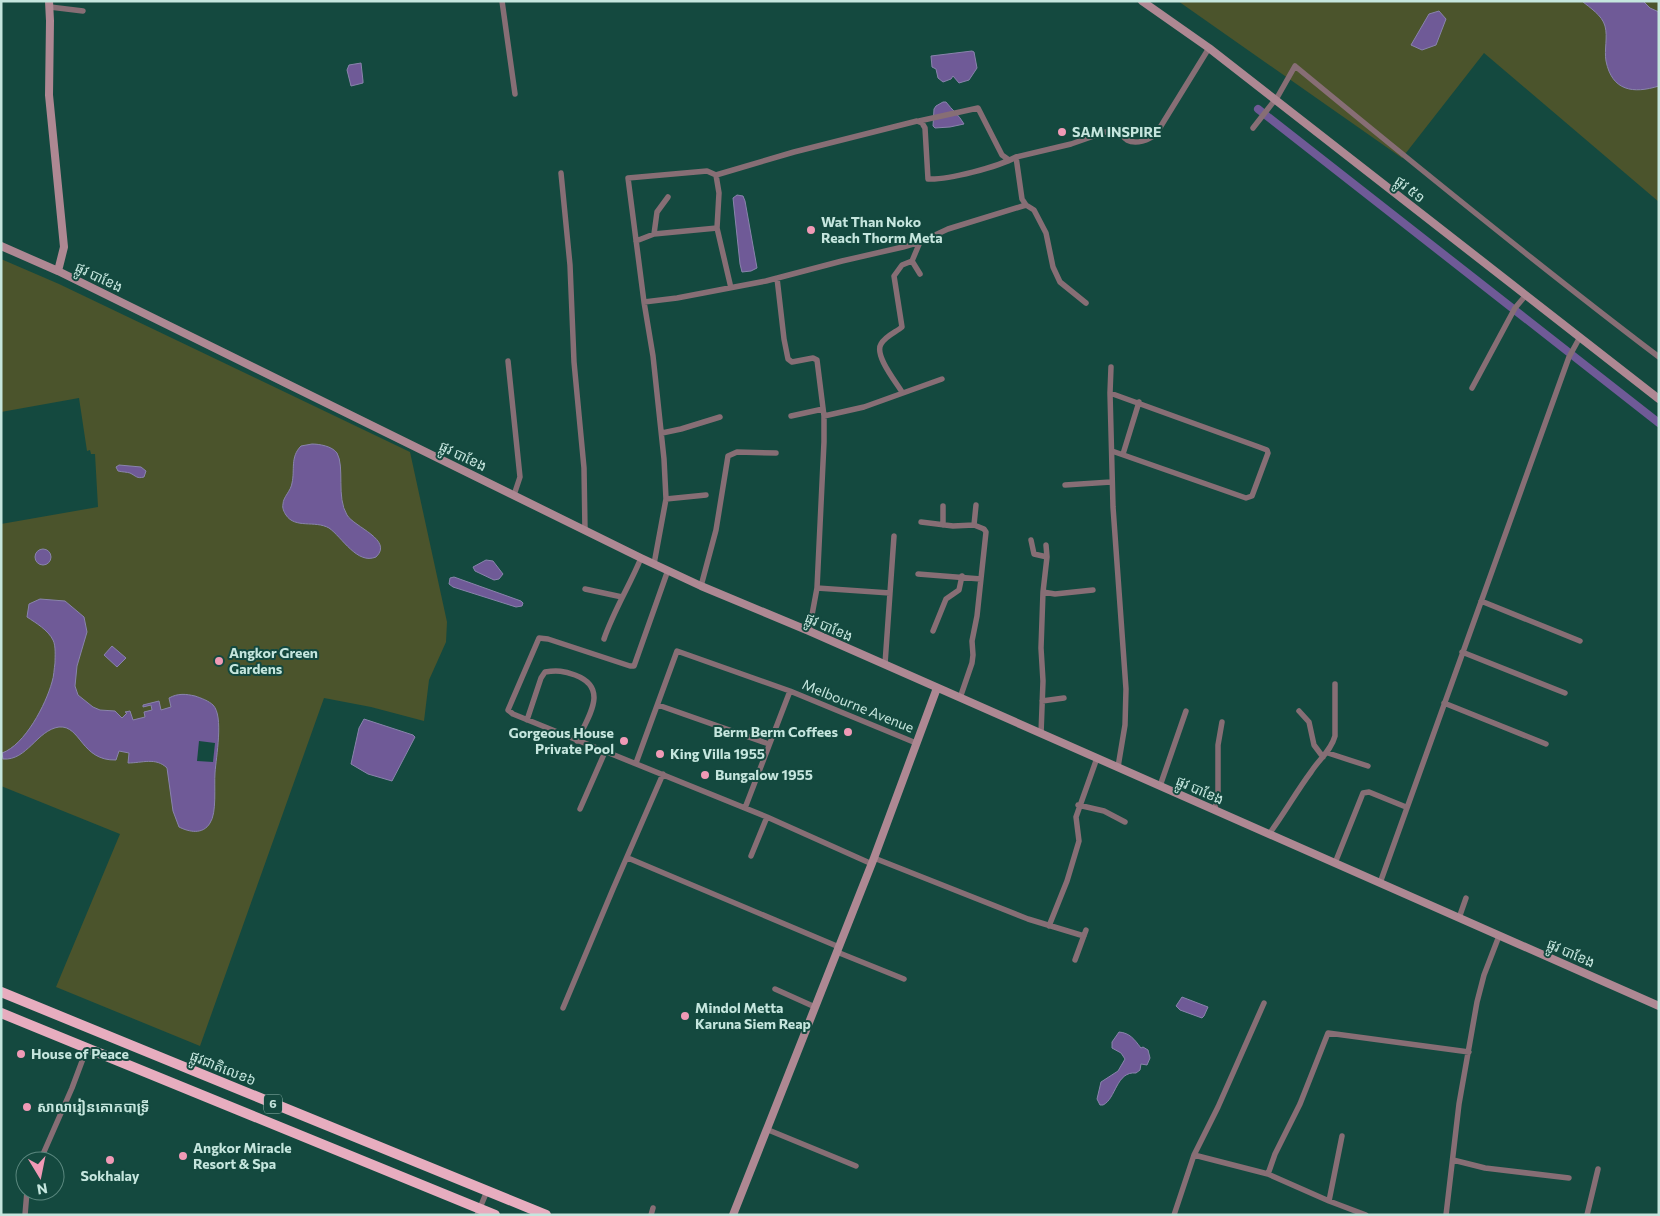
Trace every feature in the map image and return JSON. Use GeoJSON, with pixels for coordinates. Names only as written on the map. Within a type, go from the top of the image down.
{"type":"FeatureCollection","features":[{"type":"Feature","properties":{"kind":"highway","name":"ផ្លូវជាតិលេខ៦"},"geometry":{"type":"LineString","coordinates":[[1,992],[546,1215]]}},
{"type":"Feature","properties":{"kind":"highway","name":"6"},"geometry":{"type":"LineString","coordinates":[[1,1013],[478,1212],[495,1215]]}},
{"type":"Feature","properties":{"kind":"street"},"geometry":{"type":"LineString","coordinates":[[502,1],[515,94]]}},
{"type":"Feature","properties":{"kind":"street","name":"ផ្លូវ ៥១"},"geometry":{"type":"LineString","coordinates":[[1142,1],[1277,98],[1526,295],[1578,341],[1659,399]]}},
{"type":"Feature","properties":{"kind":"street"},"geometry":{"type":"LineString","coordinates":[[58,271],[64,247],[49,95],[49,4],[83,10]]}},
{"type":"Feature","properties":{"kind":"street"},"geometry":{"type":"LineString","coordinates":[[917,121],[922,123],[925,128],[928,180],[977,170],[1016,157],[1071,144],[1114,129],[1119,130],[1127,140],[1140,142],[1156,134],[1209,48]]}},
{"type":"Feature","properties":{"kind":"street"},"geometry":{"type":"LineString","coordinates":[[1253,128],[1277,98],[1295,66],[1554,277],[1659,357]]}},
{"type":"Feature","properties":{"kind":"street"},"geometry":{"type":"LineString","coordinates":[[654,564],[666,499],[662,433],[628,178],[708,171],[716,175],[794,152],[917,121],[978,108],[1002,155],[1009,160]]}},
{"type":"Feature","properties":{"kind":"street"},"geometry":{"type":"LineString","coordinates":[[1016,157],[1022,198],[1026,205],[1034,210],[1046,234],[1057,278],[1086,303]]}},
{"type":"Feature","properties":{"kind":"street"},"geometry":{"type":"LineString","coordinates":[[562,173],[570,265],[574,362],[583,459],[585,530]]}},
{"type":"Feature","properties":{"kind":"street"},"geometry":{"type":"LineString","coordinates":[[716,175],[719,193],[717,228],[731,288]]}},
{"type":"Feature","properties":{"kind":"street"},"geometry":{"type":"LineString","coordinates":[[654,234],[657,212],[668,197]]}},
{"type":"Feature","properties":{"kind":"street"},"geometry":{"type":"LineString","coordinates":[[644,302],[731,288],[777,278],[920,242],[948,229],[1026,205]]}},
{"type":"Feature","properties":{"kind":"street"},"geometry":{"type":"LineString","coordinates":[[636,241],[654,234],[717,228]]}},
{"type":"Feature","properties":{"kind":"street"},"geometry":{"type":"LineString","coordinates":[[902,392],[886,367],[879,348],[886,338],[902,327],[894,276],[902,265],[912,261],[920,242]]}},
{"type":"Feature","properties":{"kind":"street","name":"ផ្លូវ បាខែង"},"geometry":{"type":"LineString","coordinates":[[1,246],[58,271],[654,564],[1659,1006]]}},
{"type":"Feature","properties":{"kind":"street"},"geometry":{"type":"LineString","coordinates":[[912,261],[920,274]]}},
{"type":"Feature","properties":{"kind":"street"},"geometry":{"type":"LineString","coordinates":[[777,278],[788,359],[792,362],[812,358],[817,360],[824,416],[817,588],[809,631]]}},
{"type":"Feature","properties":{"kind":"street"},"geometry":{"type":"LineString","coordinates":[[1472,388],[1517,305],[1526,295]]}},
{"type":"Feature","properties":{"kind":"street"},"geometry":{"type":"LineString","coordinates":[[1380,883],[1569,357],[1578,341]]}},
{"type":"Feature","properties":{"kind":"street"},"geometry":{"type":"LineString","coordinates":[[508,361],[520,477],[514,495]]}},
{"type":"Feature","properties":{"kind":"street"},"geometry":{"type":"LineString","coordinates":[[1111,367],[1111,482],[1126,689],[1125,725],[1118,768]]}},
{"type":"Feature","properties":{"kind":"street"},"geometry":{"type":"LineString","coordinates":[[824,416],[864,407],[942,378]]}},
{"type":"Feature","properties":{"kind":"street"},"geometry":{"type":"LineString","coordinates":[[1110,393],[1267,450],[1268,453],[1258,484],[1249,498],[1112,451]]}},
{"type":"Feature","properties":{"kind":"street"},"geometry":{"type":"LineString","coordinates":[[1123,454],[1139,402]]}},
{"type":"Feature","properties":{"kind":"street"},"geometry":{"type":"LineString","coordinates":[[791,416],[822,409]]}},
{"type":"Feature","properties":{"kind":"street"},"geometry":{"type":"LineString","coordinates":[[662,433],[681,429],[720,416]]}},
{"type":"Feature","properties":{"kind":"street"},"geometry":{"type":"LineString","coordinates":[[702,586],[716,530],[728,456],[737,452],[776,453]]}},
{"type":"Feature","properties":{"kind":"street"},"geometry":{"type":"LineString","coordinates":[[1065,485],[1111,482]]}},
{"type":"Feature","properties":{"kind":"street"},"geometry":{"type":"LineString","coordinates":[[666,499],[706,496]]}},
{"type":"Feature","properties":{"kind":"street"},"geometry":{"type":"LineString","coordinates":[[974,526],[976,505]]}},
{"type":"Feature","properties":{"kind":"street"},"geometry":{"type":"LineString","coordinates":[[943,506],[943,525]]}},
{"type":"Feature","properties":{"kind":"street"},"geometry":{"type":"LineString","coordinates":[[921,522],[974,526],[984,529],[986,532],[977,616],[972,641],[972,664],[960,698]]}},
{"type":"Feature","properties":{"kind":"street"},"geometry":{"type":"LineString","coordinates":[[884,664],[894,536]]}},
{"type":"Feature","properties":{"kind":"street"},"geometry":{"type":"LineString","coordinates":[[1031,540],[1034,554],[1047,557]]}},
{"type":"Feature","properties":{"kind":"street"},"geometry":{"type":"LineString","coordinates":[[1041,734],[1041,648],[1043,592],[1047,557],[1046,545]]}},
{"type":"Feature","properties":{"kind":"street"},"geometry":{"type":"LineString","coordinates":[[604,639],[615,610],[641,558]]}},
{"type":"Feature","properties":{"kind":"street"},"geometry":{"type":"LineString","coordinates":[[668,570],[636,664],[633,666],[543,637],[539,638],[508,710],[526,720],[664,774],[873,861],[1049,926],[1084,936]]}},
{"type":"Feature","properties":{"kind":"street"},"geometry":{"type":"LineString","coordinates":[[918,574],[981,579]]}},
{"type":"Feature","properties":{"kind":"street"},"geometry":{"type":"LineString","coordinates":[[933,631],[946,599],[959,590],[962,576]]}},
{"type":"Feature","properties":{"kind":"street"},"geometry":{"type":"LineString","coordinates":[[817,588],[890,593]]}},
{"type":"Feature","properties":{"kind":"street"},"geometry":{"type":"LineString","coordinates":[[585,589],[622,596]]}},
{"type":"Feature","properties":{"kind":"street"},"geometry":{"type":"LineString","coordinates":[[1043,592],[1055,594],[1092,590]]}},
{"type":"Feature","properties":{"kind":"street"},"geometry":{"type":"LineString","coordinates":[[1481,602],[1580,641]]}},
{"type":"Feature","properties":{"kind":"street","name":"Melbourne Avenue"},"geometry":{"type":"LineString","coordinates":[[636,763],[677,651],[790,691],[916,743]]}},
{"type":"Feature","properties":{"kind":"street"},"geometry":{"type":"LineString","coordinates":[[1462,652],[1565,694]]}},
{"type":"Feature","properties":{"kind":"street"},"geometry":{"type":"LineString","coordinates":[[526,720],[540,678],[545,672],[559,670],[581,677],[587,680],[593,687],[595,697],[577,740]]}},
{"type":"Feature","properties":{"kind":"street"},"geometry":{"type":"LineString","coordinates":[[1269,834],[1309,774],[1325,755],[1335,736],[1335,684]]}},
{"type":"Feature","properties":{"kind":"street"},"geometry":{"type":"LineString","coordinates":[[733,1215],[873,861],[937,688]]}},
{"type":"Feature","properties":{"kind":"street","name":"Melbourne Avenue"},"geometry":{"type":"LineString","coordinates":[[745,808],[790,691]]}},
{"type":"Feature","properties":{"kind":"street"},"geometry":{"type":"LineString","coordinates":[[1042,701],[1064,698]]}},
{"type":"Feature","properties":{"kind":"street"},"geometry":{"type":"LineString","coordinates":[[1444,703],[1546,744]]}},
{"type":"Feature","properties":{"kind":"street"},"geometry":{"type":"LineString","coordinates":[[658,705],[769,744]]}},
{"type":"Feature","properties":{"kind":"street"},"geometry":{"type":"LineString","coordinates":[[1160,786],[1186,711]]}},
{"type":"Feature","properties":{"kind":"street"},"geometry":{"type":"LineString","coordinates":[[1300,711],[1309,722],[1314,745],[1325,755],[1368,766]]}},
{"type":"Feature","properties":{"kind":"street"},"geometry":{"type":"LineString","coordinates":[[1214,810],[1218,798],[1218,752],[1222,722]]}},
{"type":"Feature","properties":{"kind":"street"},"geometry":{"type":"LineString","coordinates":[[580,810],[605,752]]}},
{"type":"Feature","properties":{"kind":"street"},"geometry":{"type":"LineString","coordinates":[[1049,926],[1079,841],[1076,817],[1078,806],[1097,758]]}},
{"type":"Feature","properties":{"kind":"street"},"geometry":{"type":"LineString","coordinates":[[563,1008],[664,774]]}},
{"type":"Feature","properties":{"kind":"street"},"geometry":{"type":"LineString","coordinates":[[1335,863],[1362,793],[1367,791],[1406,807]]}},
{"type":"Feature","properties":{"kind":"street"},"geometry":{"type":"LineString","coordinates":[[1078,806],[1104,811],[1125,822]]}},
{"type":"Feature","properties":{"kind":"street"},"geometry":{"type":"LineString","coordinates":[[751,856],[767,817]]}},
{"type":"Feature","properties":{"kind":"street"},"geometry":{"type":"LineString","coordinates":[[628,858],[904,979]]}},
{"type":"Feature","properties":{"kind":"street"},"geometry":{"type":"LineString","coordinates":[[1459,918],[1466,898]]}},
{"type":"Feature","properties":{"kind":"street"},"geometry":{"type":"LineString","coordinates":[[1076,960],[1086,930]]}},
{"type":"Feature","properties":{"kind":"street"},"geometry":{"type":"LineString","coordinates":[[1446,1215],[1459,1104],[1480,988],[1499,936]]}},
{"type":"Feature","properties":{"kind":"street"},"geometry":{"type":"LineString","coordinates":[[775,989],[815,1007]]}},
{"type":"Feature","properties":{"kind":"street"},"geometry":{"type":"LineString","coordinates":[[1174,1215],[1194,1155],[1218,1107],[1264,1003]]}},
{"type":"Feature","properties":{"kind":"street"},"geometry":{"type":"LineString","coordinates":[[1268,1174],[1300,1104],[1328,1033],[1469,1052]]}},
{"type":"Feature","properties":{"kind":"street"},"geometry":{"type":"LineString","coordinates":[[44,1151],[87,1048]]}},
{"type":"Feature","properties":{"kind":"street"},"geometry":{"type":"LineString","coordinates":[[766,1129],[856,1166]]}},
{"type":"Feature","properties":{"kind":"street"},"geometry":{"type":"LineString","coordinates":[[1329,1201],[1342,1136]]}},
{"type":"Feature","properties":{"kind":"street"},"geometry":{"type":"LineString","coordinates":[[1194,1155],[1268,1174],[1366,1215]]}},
{"type":"Feature","properties":{"kind":"street"},"geometry":{"type":"LineString","coordinates":[[1453,1160],[1485,1168],[1569,1178]]}},
{"type":"Feature","properties":{"kind":"street"},"geometry":{"type":"LineString","coordinates":[[1588,1215],[1598,1169]]}},
{"type":"Feature","properties":{"kind":"street"},"geometry":{"type":"LineString","coordinates":[[478,1212],[487,1191]]}},
{"type":"Feature","properties":{"kind":"street"},"geometry":{"type":"LineString","coordinates":[[25,1215],[26,1201]]}},
{"type":"Feature","properties":{"kind":"green space"},"geometry":{"type":"Polygon","coordinates":[[[1178,1],[1659,1],[1659,202],[1484,53],[1402,158],[1178,1]]]}},
{"type":"Feature","properties":{"kind":"green space","name":"Angkor Green Gardens"},"geometry":{"type":"Polygon","coordinates":[[[1,259],[59,284],[410,452],[447,622],[446,642],[429,680],[424,721],[371,707],[324,698],[200,1046],[56,987],[120,834],[1,786],[1,524],[98,507],[95,454],[91,454],[90,450],[87,451],[79,398],[1,412],[1,259]]]}},
{"type":"Feature","properties":{"kind":"shaded area"},"geometry":{"type":"Polygon","coordinates":[[[1582,1],[1643,1],[1650,8],[1659,12],[1659,86],[1632,90],[1625,88],[1613,79],[1606,61],[1605,26],[1601,18],[1582,1]]]}},
{"type":"Feature","properties":{"kind":"shaded area"},"geometry":{"type":"Polygon","coordinates":[[[1439,11],[1446,19],[1436,45],[1422,50],[1411,45],[1429,14],[1439,11]]]}},
{"type":"Feature","properties":{"kind":"shaded area"},"geometry":{"type":"Polygon","coordinates":[[[974,52],[977,68],[969,80],[959,83],[953,76],[951,79],[943,82],[938,78],[936,69],[932,67],[931,56],[974,52]]]}},
{"type":"Feature","properties":{"kind":"shaded area"},"geometry":{"type":"Polygon","coordinates":[[[361,63],[363,83],[351,86],[347,70],[349,65],[361,63]]]}},
{"type":"Feature","properties":{"kind":"shaded area"},"geometry":{"type":"Polygon","coordinates":[[[943,102],[946,102],[964,124],[935,128],[933,126],[934,109],[943,102]]]}},
{"type":"Feature","properties":{"kind":"shaded area"},"geometry":{"type":"Polygon","coordinates":[[[737,195],[743,196],[745,201],[757,268],[751,271],[742,272],[740,264],[733,198],[737,195]]]}},
{"type":"Feature","properties":{"kind":"shaded area"},"geometry":{"type":"Polygon","coordinates":[[[312,444],[329,447],[337,453],[344,508],[351,520],[377,539],[380,551],[376,557],[362,557],[356,554],[329,528],[295,522],[285,514],[283,501],[291,486],[295,455],[301,446],[312,444]]]}},
{"type":"Feature","properties":{"kind":"shaded area"},"geometry":{"type":"Polygon","coordinates":[[[119,465],[141,467],[146,471],[144,477],[118,471],[116,467],[119,465]]]}},
{"type":"Feature","properties":{"kind":"shaded area"},"geometry":{"type":"Polygon","coordinates":[[[43,549],[51,557],[43,565],[35,557],[43,549]]]}},
{"type":"Feature","properties":{"kind":"shaded area"},"geometry":{"type":"Polygon","coordinates":[[[486,560],[493,561],[503,574],[499,579],[494,580],[475,571],[473,567],[486,560]]]}},
{"type":"Feature","properties":{"kind":"shaded area"},"geometry":{"type":"Polygon","coordinates":[[[454,577],[521,601],[523,603],[522,606],[516,607],[453,587],[449,584],[450,578],[454,577]]]}},
{"type":"Feature","properties":{"kind":"shaded area"},"geometry":{"type":"Polygon","coordinates":[[[40,599],[65,601],[84,617],[87,632],[77,666],[75,686],[78,695],[93,707],[100,710],[115,711],[122,718],[127,713],[125,712],[130,711],[133,720],[145,717],[144,712],[152,710],[151,705],[143,707],[143,705],[159,701],[161,710],[171,707],[169,698],[172,696],[185,694],[195,696],[213,705],[216,710],[219,727],[214,813],[207,827],[200,831],[191,831],[179,827],[173,811],[167,768],[163,765],[149,761],[128,763],[129,753],[119,751],[116,760],[104,759],[95,755],[72,731],[66,728],[51,729],[19,755],[3,759],[2,753],[11,749],[19,742],[40,712],[53,680],[55,645],[53,640],[45,630],[27,617],[29,604],[40,599]]]}},
{"type":"Feature","properties":{"kind":"shaded area"},"geometry":{"type":"Polygon","coordinates":[[[112,646],[126,658],[117,667],[104,655],[112,646]]]}},
{"type":"Feature","properties":{"kind":"shaded area"},"geometry":{"type":"Polygon","coordinates":[[[364,719],[415,737],[392,781],[368,774],[351,764],[359,728],[364,719]]]}},
{"type":"Feature","properties":{"kind":"shaded area"},"geometry":{"type":"Polygon","coordinates":[[[1182,997],[1208,1007],[1204,1016],[1202,1018],[1180,1010],[1176,1006],[1182,997]]]}},
{"type":"Feature","properties":{"kind":"shaded area"},"geometry":{"type":"Polygon","coordinates":[[[1119,1032],[1129,1035],[1141,1048],[1143,1047],[1148,1050],[1150,1058],[1147,1065],[1141,1064],[1140,1070],[1136,1073],[1124,1076],[1107,1102],[1100,1105],[1097,1099],[1101,1082],[1118,1071],[1125,1059],[1121,1053],[1112,1048],[1112,1042],[1119,1032]]]}},
{"type":"Feature","properties":{"kind":"pier"},"geometry":{"type":"Polygon","coordinates":[[[199,741],[215,743],[213,762],[197,761],[199,741]]]}},
{"type":"Feature","properties":{"kind":"waterway"},"geometry":{"type":"LineString","coordinates":[[1258,109],[1659,423]]}},
{"type":"Feature","properties":{"kind":"place","name":"SAM INSPIRE"},"geometry":{"type":"Point","coordinates":[1062,132]}},
{"type":"Feature","properties":{"kind":"place","name":"Wat Than Noko Reach Thorm Meta"},"geometry":{"type":"Point","coordinates":[811,230]}},
{"type":"Feature","properties":{"kind":"place","name":"Angkor Green Gardens"},"geometry":{"type":"Point","coordinates":[219,661]}},
{"type":"Feature","properties":{"kind":"place","name":"Berm Berm Coffees"},"geometry":{"type":"Point","coordinates":[848,732]}},
{"type":"Feature","properties":{"kind":"place","name":"Gorgeous House Private Pool"},"geometry":{"type":"Point","coordinates":[624,741]}},
{"type":"Feature","properties":{"kind":"place","name":"King Villa 1955"},"geometry":{"type":"Point","coordinates":[660,754]}},
{"type":"Feature","properties":{"kind":"place","name":"Bungalow 1955"},"geometry":{"type":"Point","coordinates":[705,775]}},
{"type":"Feature","properties":{"kind":"place","name":"Mindol Metta Karuna Siem Reap"},"geometry":{"type":"Point","coordinates":[685,1016]}},
{"type":"Feature","properties":{"kind":"place","name":"House of Peace"},"geometry":{"type":"Point","coordinates":[21,1054]}},
{"type":"Feature","properties":{"kind":"place","name":"សាលារៀនគោកបាទ្រី"},"geometry":{"type":"Point","coordinates":[27,1107]}},
{"type":"Feature","properties":{"kind":"place","name":"Angkor Miracle Resort & Spa"},"geometry":{"type":"Point","coordinates":[183,1156]}},
{"type":"Feature","properties":{"kind":"place","name":"Sokhalay"},"geometry":{"type":"Point","coordinates":[110,1160]}}]}
